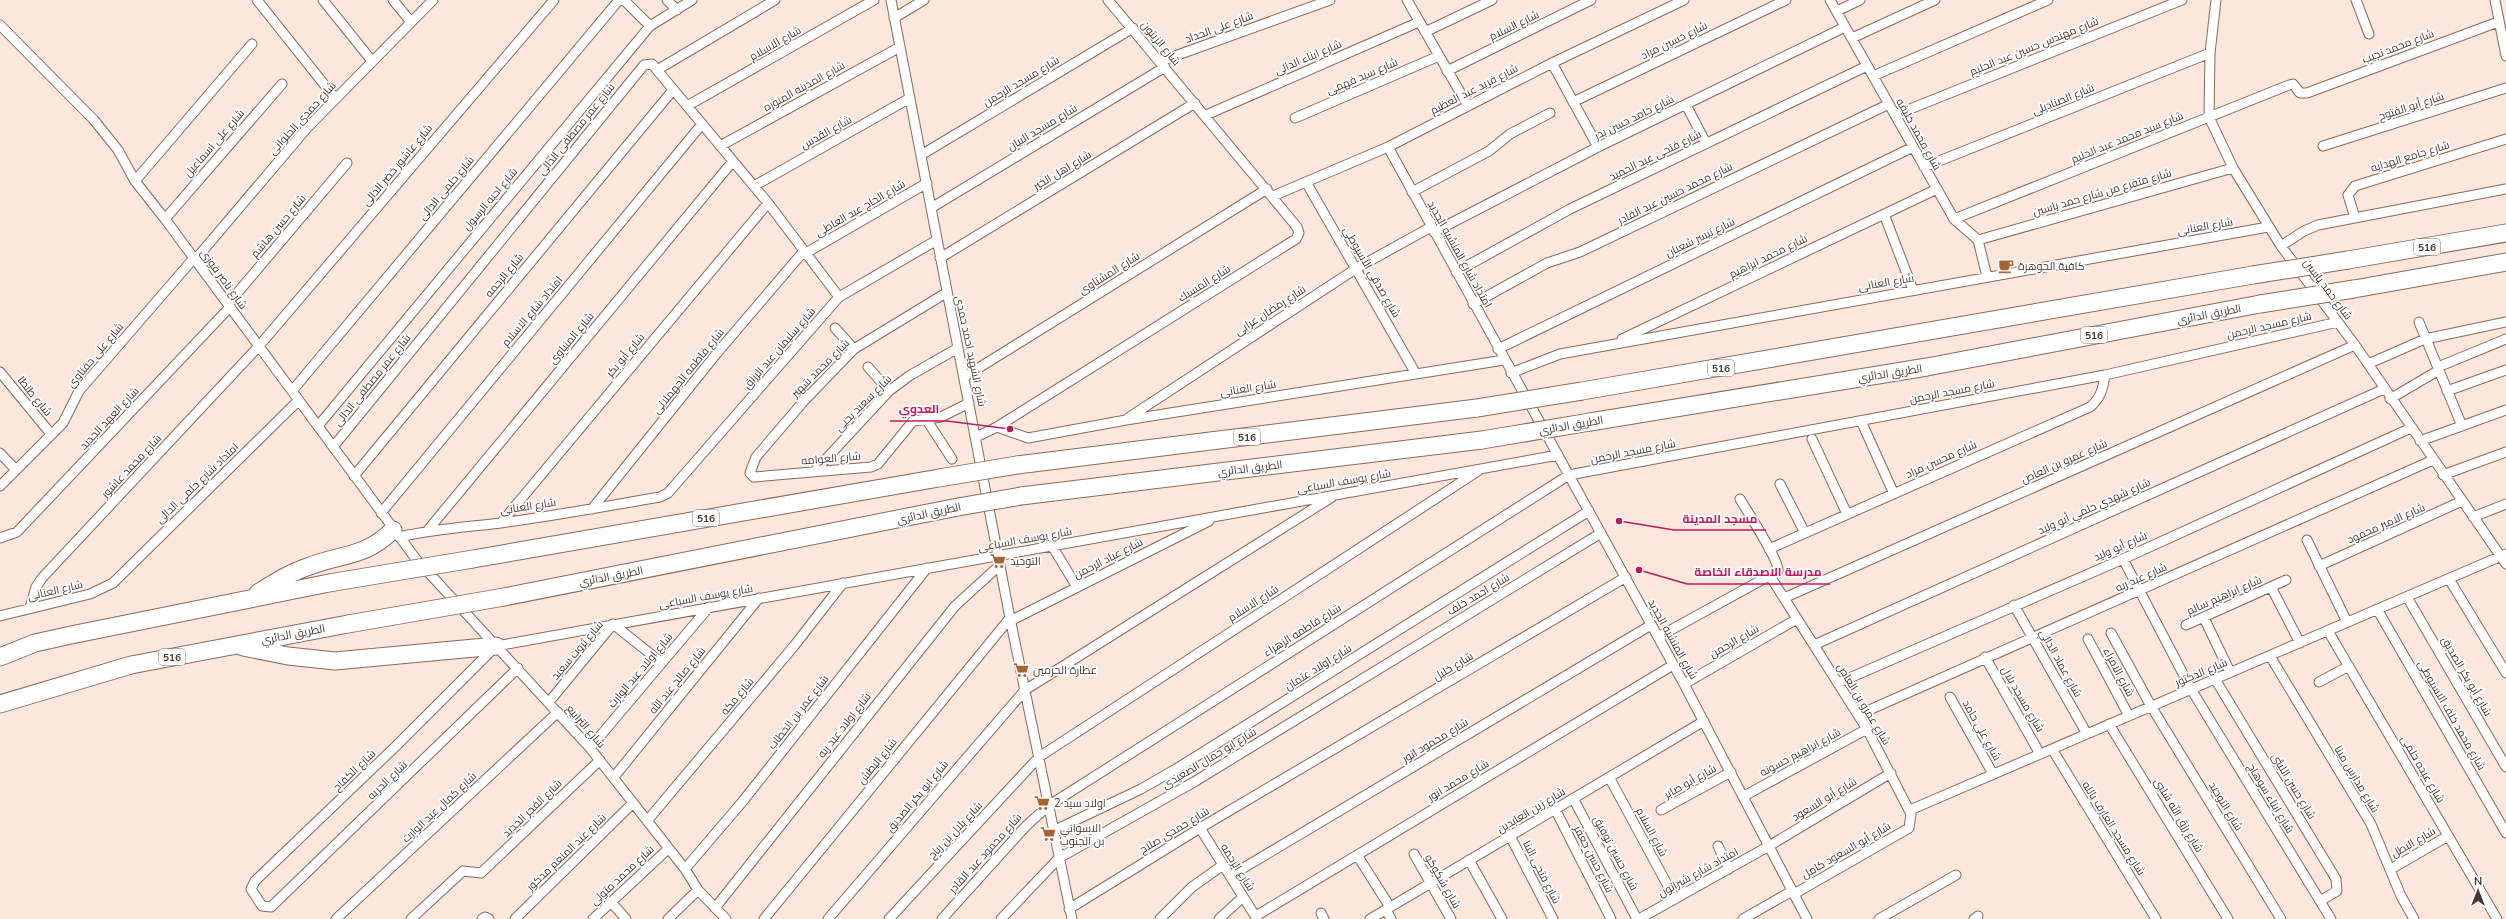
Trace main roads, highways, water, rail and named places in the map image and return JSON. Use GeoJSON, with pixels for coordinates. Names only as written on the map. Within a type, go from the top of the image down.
{"type":"FeatureCollection","features":[{"type":"Feature","properties":{"kind":"highway","name":"516"},"geometry":{"type":"LineString","coordinates":[[0,657],[35,643],[71,634],[245,600],[473,558],[939,478],[1017,466],[1477,408],[1859,345],[2253,275],[2506,233]]}},
{"type":"Feature","properties":{"kind":"highway","name":"الطريق الدائري"},"geometry":{"type":"LineString","coordinates":[[0,704],[131,665],[348,624],[504,597],[958,507],[1021,496],[1482,440],[1927,367],[2260,304],[2506,262]]}},
{"type":"Feature","properties":{"kind":"highway"},"geometry":{"type":"LineString","coordinates":[[245,600],[299,570],[365,551],[396,533]]}},
{"type":"Feature","properties":{"kind":"highway"},"geometry":{"type":"LineString","coordinates":[[234,645],[288,656],[335,661],[496,646]]}},
{"type":"Feature","properties":{"kind":"place","name":"كافية الحوهرة"},"geometry":{"type":"Point","coordinates":[2006,266]}},
{"type":"Feature","properties":{"kind":"place","name":"العدوي"},"geometry":{"type":"Point","coordinates":[1010,429]}},
{"type":"Feature","properties":{"kind":"place","name":"مسجد المدينة"},"geometry":{"type":"Point","coordinates":[1619,521]}},
{"type":"Feature","properties":{"kind":"place","name":"التوحيد"},"geometry":{"type":"Point","coordinates":[998,561]}},
{"type":"Feature","properties":{"kind":"place","name":"مدرسة الاصدقاء الخاصة"},"geometry":{"type":"Point","coordinates":[1639,570]}},
{"type":"Feature","properties":{"kind":"place","name":"عطارة الحرمين"},"geometry":{"type":"Point","coordinates":[1021,670]}},
{"type":"Feature","properties":{"kind":"place","name":"اولاد سيد 2"},"geometry":{"type":"Point","coordinates":[1042,803]}},
{"type":"Feature","properties":{"kind":"place","name":"الاسواني بن الجنوب"},"geometry":{"type":"Point","coordinates":[1048,834]}}]}
